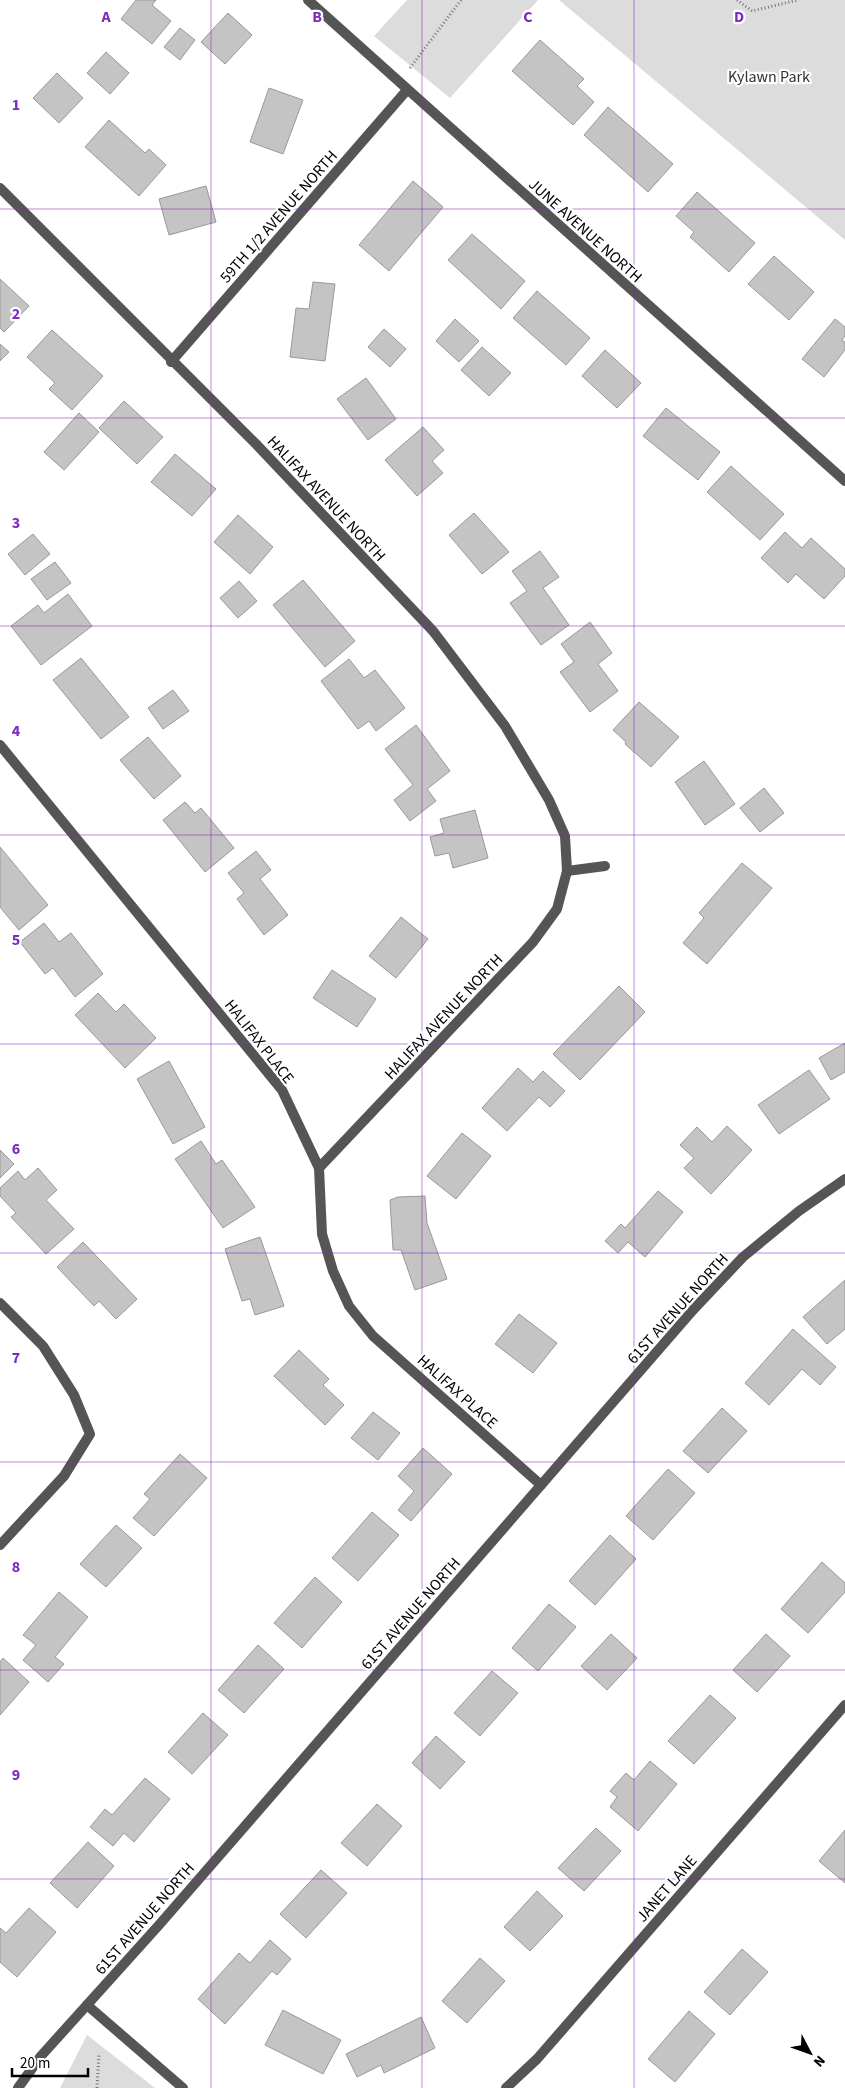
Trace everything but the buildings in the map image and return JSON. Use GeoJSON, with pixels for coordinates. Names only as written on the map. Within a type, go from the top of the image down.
{"type":"FeatureCollection","features":[{"type":"Feature","properties":{"kind":"street","name":"JUNE AVENUE NORTH"},"geometry":{"type":"LineString","coordinates":[[308,0],[845,481]]}},
{"type":"Feature","properties":{"kind":"street","name":"59TH 1/2 AVENUE NORTH"},"geometry":{"type":"LineString","coordinates":[[171,362],[404,87]]}},
{"type":"Feature","properties":{"kind":"street","name":"HALIFAX AVENUE NORTH"},"geometry":{"type":"LineString","coordinates":[[0,188],[171,362],[256,444],[433,631],[505,726],[549,800],[565,836],[567,871],[557,909],[533,942],[319,1168]]}},
{"type":"Feature","properties":{"kind":"street","name":"HALIFAX PLACE"},"geometry":{"type":"LineString","coordinates":[[0,745],[282,1090],[319,1168],[322,1234],[332,1271],[349,1306],[373,1336],[541,1485]]}},
{"type":"Feature","properties":{"kind":"street"},"geometry":{"type":"LineString","coordinates":[[567,871],[605,866]]}},
{"type":"Feature","properties":{"kind":"street","name":"61ST AVENUE NORTH"},"geometry":{"type":"LineString","coordinates":[[18,2088],[40,2056],[87,2005],[693,1310],[743,1257],[799,1211],[845,1179]]}},
{"type":"Feature","properties":{"kind":"street"},"geometry":{"type":"LineString","coordinates":[[0,1303],[43,1346],[74,1395],[90,1434],[64,1476],[0,1545]]}},
{"type":"Feature","properties":{"kind":"street","name":"JANET LANE"},"geometry":{"type":"LineString","coordinates":[[506,2088],[537,2059],[845,1705]]}},
{"type":"Feature","properties":{"kind":"street"},"geometry":{"type":"LineString","coordinates":[[87,2005],[183,2088]]}},
{"type":"Feature","properties":{"kind":"path"},"geometry":{"type":"LineString","coordinates":[[404,87],[416,57],[461,0]]}},
{"type":"Feature","properties":{"kind":"path"},"geometry":{"type":"LineString","coordinates":[[737,0],[752,11],[798,0]]}},
{"type":"Feature","properties":{"kind":"path"},"geometry":{"type":"LineString","coordinates":[[97,2088],[99,2053]]}},
{"type":"Feature","properties":{"kind":"green space"},"geometry":{"type":"Polygon","coordinates":[[[407,0],[538,0],[450,98],[374,36],[407,0]]]}},
{"type":"Feature","properties":{"kind":"green space","name":"Kylawn Park"},"geometry":{"type":"Polygon","coordinates":[[[559,0],[845,0],[845,240],[559,0]]]}},
{"type":"Feature","properties":{"kind":"green space"},"geometry":{"type":"Polygon","coordinates":[[[87,2035],[155,2088],[60,2088],[87,2035]]]}}]}
